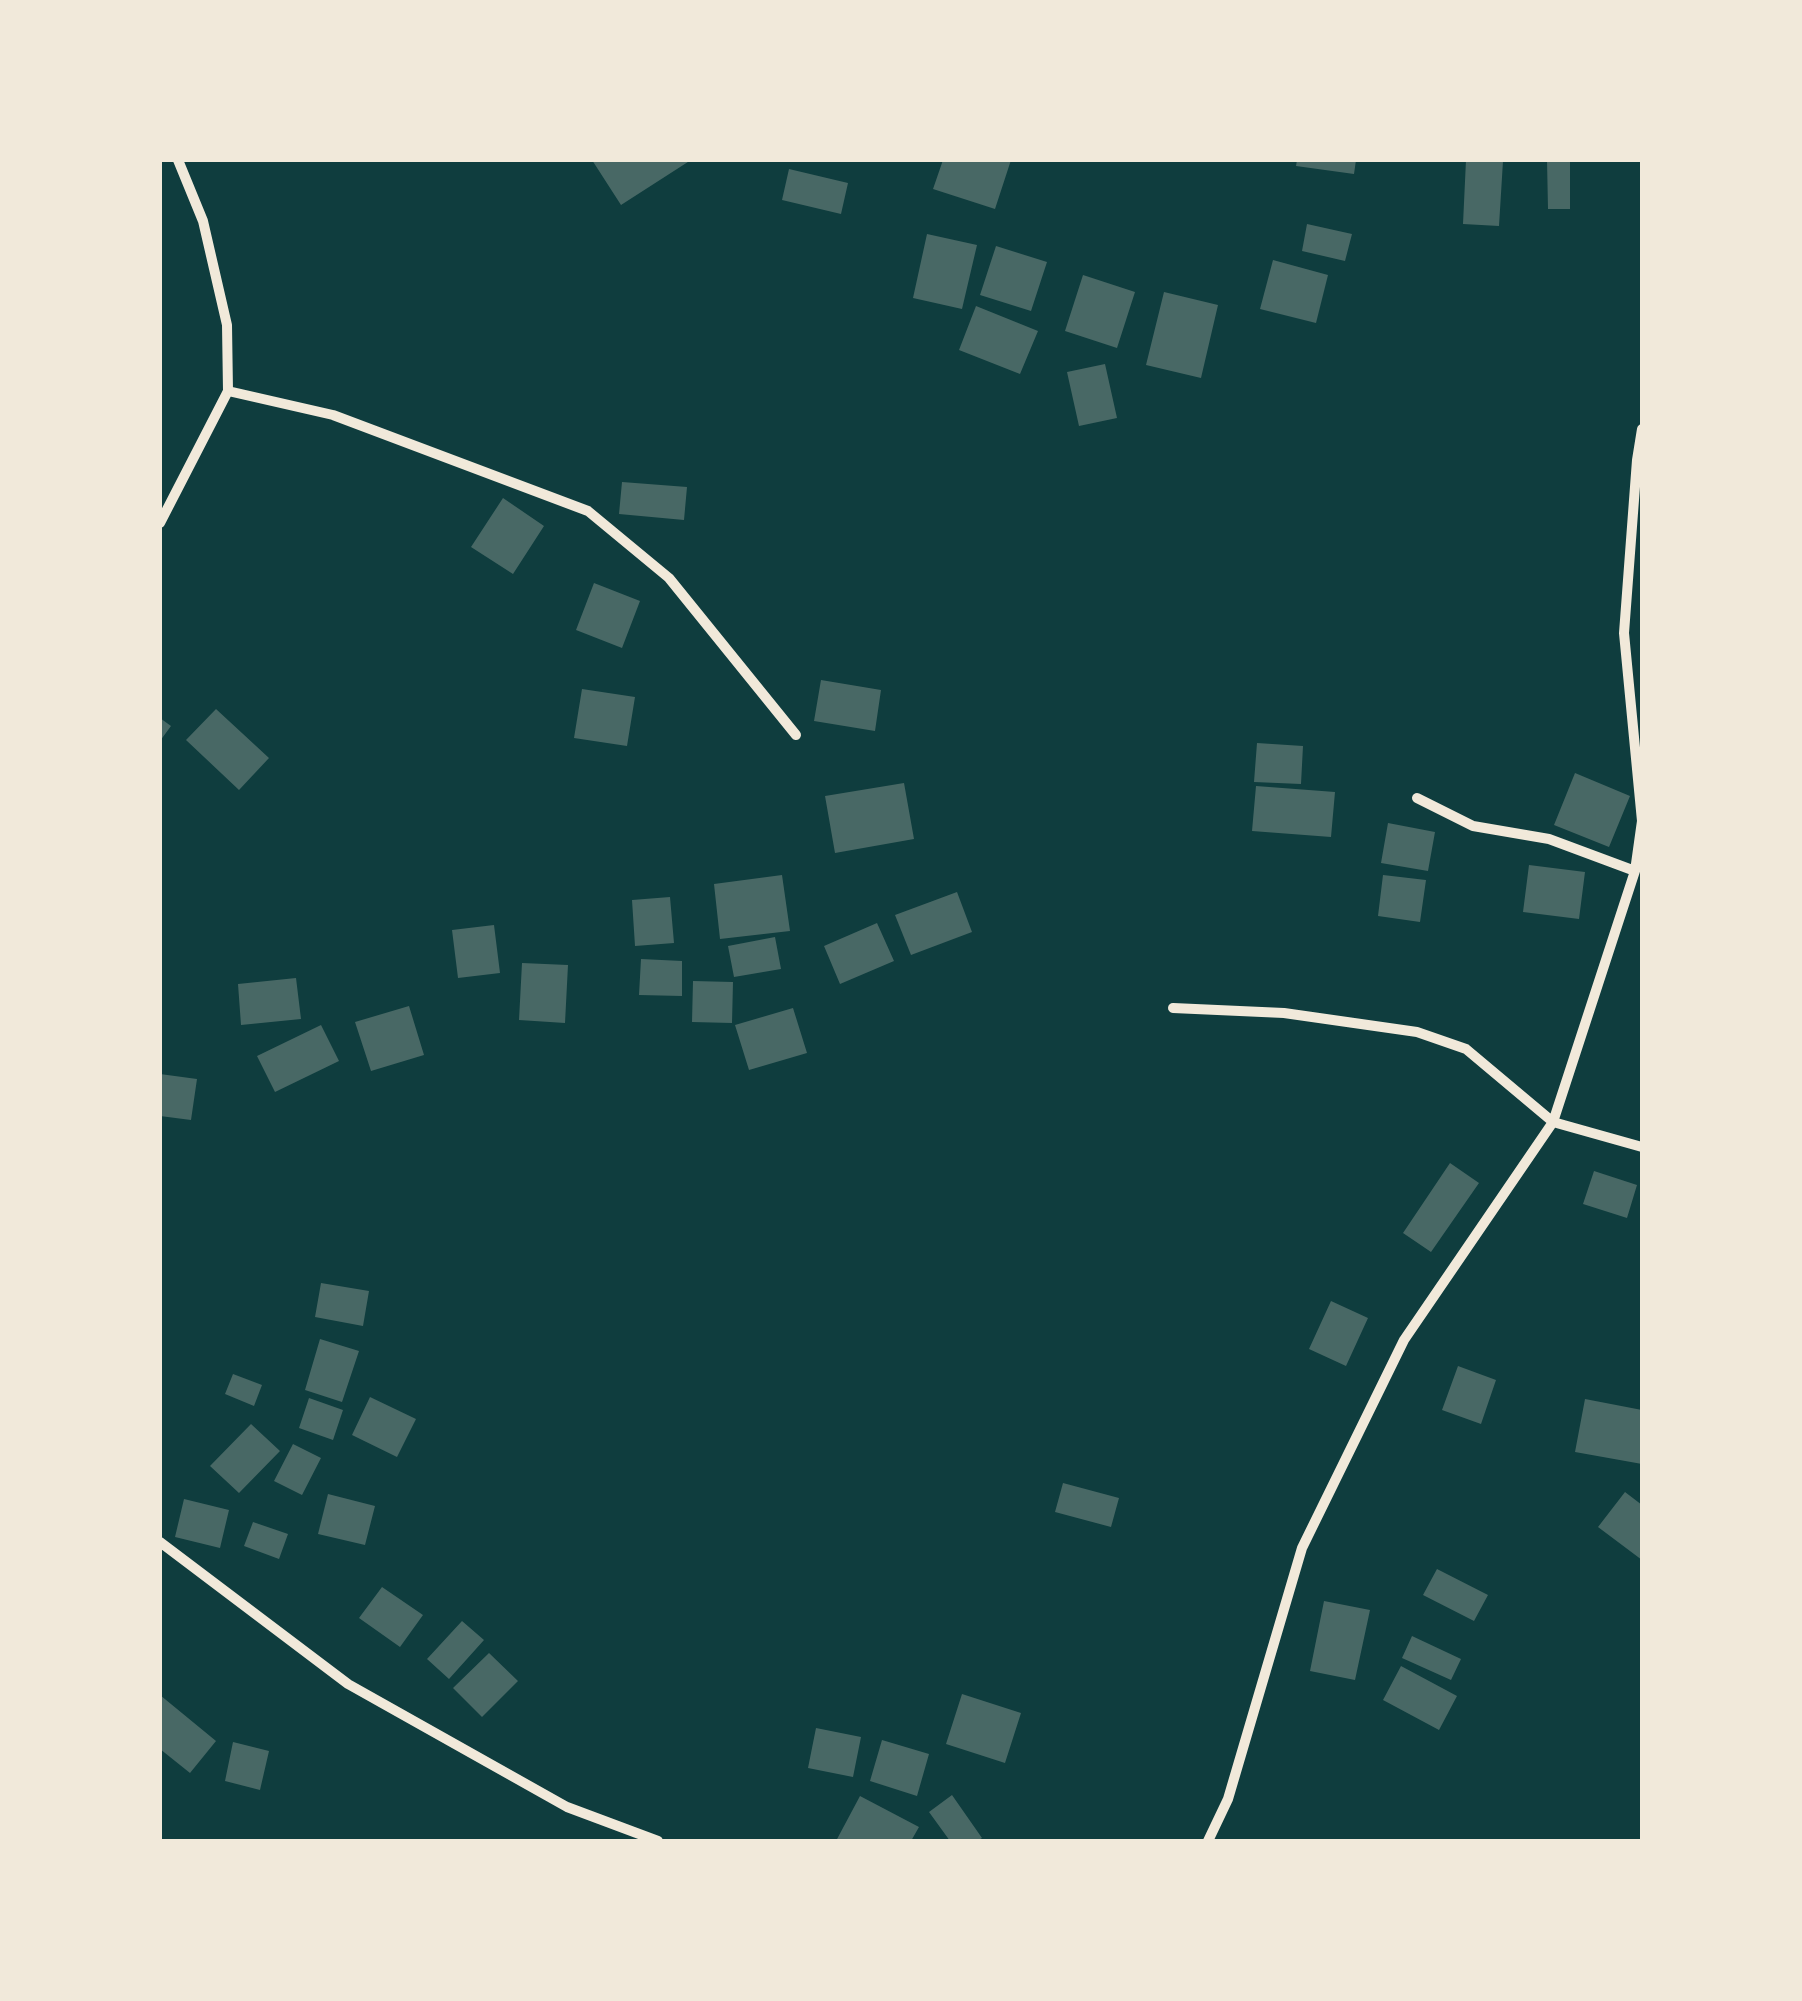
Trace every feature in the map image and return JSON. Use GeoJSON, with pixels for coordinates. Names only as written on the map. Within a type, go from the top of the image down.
{"type":"FeatureCollection","features":[{"type":"Feature","properties":{"kind":"street"},"geometry":{"type":"LineString","coordinates":[[160,523],[228,391],[226,325],[203,222],[178,160]]}},
{"type":"Feature","properties":{"kind":"street"},"geometry":{"type":"LineString","coordinates":[[228,391],[332,414],[588,511],[669,578],[796,735]]}},
{"type":"Feature","properties":{"kind":"street"},"geometry":{"type":"LineString","coordinates":[[1208,1841],[1228,1800],[1302,1548],[1404,1340],[1554,1122],[1635,871],[1642,820],[1624,634],[1636,460],[1642,429]]}},
{"type":"Feature","properties":{"kind":"street"},"geometry":{"type":"LineString","coordinates":[[1417,798],[1473,826],[1548,839],[1635,871]]}},
{"type":"Feature","properties":{"kind":"street"},"geometry":{"type":"LineString","coordinates":[[1173,1008],[1284,1013],[1417,1032],[1466,1049],[1554,1122],[1642,1147]]}},
{"type":"Feature","properties":{"kind":"street"},"geometry":{"type":"LineString","coordinates":[[160,1542],[348,1684],[567,1807],[658,1841]]}},
{"type":"Feature","properties":{"kind":"building"},"geometry":{"type":"Polygon","coordinates":[[[592,160],[691,160],[621,205],[592,160]]]}},
{"type":"Feature","properties":{"kind":"building"},"geometry":{"type":"Polygon","coordinates":[[[943,160],[1011,160],[995,209],[933,189],[943,160]]]}},
{"type":"Feature","properties":{"kind":"building"},"geometry":{"type":"Polygon","coordinates":[[[1297,160],[1356,160],[1354,174],[1296,166],[1297,160]]]}},
{"type":"Feature","properties":{"kind":"building"},"geometry":{"type":"Polygon","coordinates":[[[1466,160],[1503,161],[1499,226],[1463,224],[1466,160]]]}},
{"type":"Feature","properties":{"kind":"building"},"geometry":{"type":"Polygon","coordinates":[[[1547,160],[1570,160],[1570,209],[1548,209],[1547,160]]]}},
{"type":"Feature","properties":{"kind":"building"},"geometry":{"type":"Polygon","coordinates":[[[789,169],[848,183],[841,214],[782,200],[789,169]]]}},
{"type":"Feature","properties":{"kind":"building"},"geometry":{"type":"Polygon","coordinates":[[[1307,224],[1352,234],[1345,261],[1302,251],[1307,224]]]}},
{"type":"Feature","properties":{"kind":"building"},"geometry":{"type":"Polygon","coordinates":[[[927,234],[977,245],[962,309],[913,298],[927,234]]]}},
{"type":"Feature","properties":{"kind":"building"},"geometry":{"type":"Polygon","coordinates":[[[996,246],[1047,262],[1031,311],[980,295],[996,246]]]}},
{"type":"Feature","properties":{"kind":"building"},"geometry":{"type":"Polygon","coordinates":[[[1273,260],[1328,275],[1316,323],[1260,309],[1273,260]]]}},
{"type":"Feature","properties":{"kind":"building"},"geometry":{"type":"Polygon","coordinates":[[[1083,275],[1135,292],[1117,348],[1065,331],[1083,275]]]}},
{"type":"Feature","properties":{"kind":"building"},"geometry":{"type":"Polygon","coordinates":[[[1164,292],[1218,305],[1201,378],[1146,365],[1164,292]]]}},
{"type":"Feature","properties":{"kind":"building"},"geometry":{"type":"Polygon","coordinates":[[[976,306],[1038,331],[1020,374],[959,350],[976,306]]]}},
{"type":"Feature","properties":{"kind":"building"},"geometry":{"type":"Polygon","coordinates":[[[1105,364],[1117,418],[1079,426],[1067,372],[1105,364]]]}},
{"type":"Feature","properties":{"kind":"building"},"geometry":{"type":"Polygon","coordinates":[[[622,482],[687,487],[684,520],[619,514],[622,482]]]}},
{"type":"Feature","properties":{"kind":"building"},"geometry":{"type":"Polygon","coordinates":[[[503,498],[544,526],[513,574],[471,547],[503,498]]]}},
{"type":"Feature","properties":{"kind":"building"},"geometry":{"type":"Polygon","coordinates":[[[594,583],[640,601],[622,648],[576,630],[594,583]]]}},
{"type":"Feature","properties":{"kind":"building"},"geometry":{"type":"Polygon","coordinates":[[[821,680],[881,690],[875,731],[814,721],[821,680]]]}},
{"type":"Feature","properties":{"kind":"building"},"geometry":{"type":"Polygon","coordinates":[[[582,689],[635,697],[627,746],[574,738],[582,689]]]}},
{"type":"Feature","properties":{"kind":"building"},"geometry":{"type":"Polygon","coordinates":[[[216,709],[269,758],[239,790],[186,740],[216,709]]]}},
{"type":"Feature","properties":{"kind":"building"},"geometry":{"type":"Polygon","coordinates":[[[160,718],[171,726],[160,741],[160,718]]]}},
{"type":"Feature","properties":{"kind":"building"},"geometry":{"type":"Polygon","coordinates":[[[1257,743],[1303,746],[1301,784],[1254,782],[1257,743]]]}},
{"type":"Feature","properties":{"kind":"building"},"geometry":{"type":"Polygon","coordinates":[[[1575,773],[1630,796],[1609,847],[1554,825],[1575,773]]]}},
{"type":"Feature","properties":{"kind":"building"},"geometry":{"type":"Polygon","coordinates":[[[904,783],[914,839],[835,853],[825,796],[904,783]]]}},
{"type":"Feature","properties":{"kind":"building"},"geometry":{"type":"Polygon","coordinates":[[[1256,786],[1335,792],[1331,837],[1252,831],[1256,786]]]}},
{"type":"Feature","properties":{"kind":"building"},"geometry":{"type":"Polygon","coordinates":[[[1388,823],[1435,832],[1428,871],[1381,863],[1388,823]]]}},
{"type":"Feature","properties":{"kind":"building"},"geometry":{"type":"Polygon","coordinates":[[[1529,865],[1585,872],[1579,919],[1523,912],[1529,865]]]}},
{"type":"Feature","properties":{"kind":"building"},"geometry":{"type":"Polygon","coordinates":[[[782,875],[790,931],[720,939],[714,884],[782,875]]]}},
{"type":"Feature","properties":{"kind":"building"},"geometry":{"type":"Polygon","coordinates":[[[1383,875],[1426,880],[1420,922],[1378,916],[1383,875]]]}},
{"type":"Feature","properties":{"kind":"building"},"geometry":{"type":"Polygon","coordinates":[[[957,892],[972,932],[911,955],[895,915],[957,892]]]}},
{"type":"Feature","properties":{"kind":"building"},"geometry":{"type":"Polygon","coordinates":[[[670,897],[674,943],[635,946],[632,900],[670,897]]]}},
{"type":"Feature","properties":{"kind":"building"},"geometry":{"type":"Polygon","coordinates":[[[877,923],[894,961],[840,984],[824,946],[877,923]]]}},
{"type":"Feature","properties":{"kind":"building"},"geometry":{"type":"Polygon","coordinates":[[[494,925],[500,973],[458,978],[452,930],[494,925]]]}},
{"type":"Feature","properties":{"kind":"building"},"geometry":{"type":"Polygon","coordinates":[[[775,937],[781,969],[734,977],[728,946],[775,937]]]}},
{"type":"Feature","properties":{"kind":"building"},"geometry":{"type":"Polygon","coordinates":[[[641,959],[682,961],[682,996],[639,995],[641,959]]]}},
{"type":"Feature","properties":{"kind":"building"},"geometry":{"type":"Polygon","coordinates":[[[522,963],[568,965],[565,1023],[519,1020],[522,963]]]}},
{"type":"Feature","properties":{"kind":"building"},"geometry":{"type":"Polygon","coordinates":[[[296,978],[301,1019],[241,1025],[238,984],[296,978]]]}},
{"type":"Feature","properties":{"kind":"building"},"geometry":{"type":"Polygon","coordinates":[[[693,981],[733,982],[732,1023],[692,1022],[693,981]]]}},
{"type":"Feature","properties":{"kind":"building"},"geometry":{"type":"Polygon","coordinates":[[[409,1006],[424,1055],[371,1071],[355,1022],[409,1006]]]}},
{"type":"Feature","properties":{"kind":"building"},"geometry":{"type":"Polygon","coordinates":[[[793,1008],[807,1053],[749,1070],[735,1025],[793,1008]]]}},
{"type":"Feature","properties":{"kind":"building"},"geometry":{"type":"Polygon","coordinates":[[[321,1025],[339,1061],[275,1092],[257,1056],[321,1025]]]}},
{"type":"Feature","properties":{"kind":"building"},"geometry":{"type":"Polygon","coordinates":[[[160,1074],[197,1079],[191,1120],[160,1116],[160,1074]]]}},
{"type":"Feature","properties":{"kind":"building"},"geometry":{"type":"Polygon","coordinates":[[[1450,1163],[1479,1183],[1431,1252],[1403,1233],[1450,1163]]]}},
{"type":"Feature","properties":{"kind":"building"},"geometry":{"type":"Polygon","coordinates":[[[1594,1171],[1637,1185],[1627,1218],[1583,1204],[1594,1171]]]}},
{"type":"Feature","properties":{"kind":"building"},"geometry":{"type":"Polygon","coordinates":[[[321,1283],[369,1291],[363,1326],[315,1317],[321,1283]]]}},
{"type":"Feature","properties":{"kind":"building"},"geometry":{"type":"Polygon","coordinates":[[[1331,1301],[1368,1318],[1346,1366],[1309,1349],[1331,1301]]]}},
{"type":"Feature","properties":{"kind":"building"},"geometry":{"type":"Polygon","coordinates":[[[320,1339],[359,1351],[342,1402],[305,1390],[320,1339]]]}},
{"type":"Feature","properties":{"kind":"building"},"geometry":{"type":"Polygon","coordinates":[[[1458,1366],[1496,1380],[1481,1424],[1442,1410],[1458,1366]]]}},
{"type":"Feature","properties":{"kind":"building"},"geometry":{"type":"Polygon","coordinates":[[[233,1374],[262,1385],[254,1406],[225,1394],[233,1374]]]}},
{"type":"Feature","properties":{"kind":"building"},"geometry":{"type":"Polygon","coordinates":[[[370,1397],[416,1419],[397,1457],[352,1435],[370,1397]]]}},
{"type":"Feature","properties":{"kind":"building"},"geometry":{"type":"Polygon","coordinates":[[[309,1398],[343,1410],[333,1440],[299,1428],[309,1398]]]}},
{"type":"Feature","properties":{"kind":"building"},"geometry":{"type":"Polygon","coordinates":[[[1585,1399],[1642,1410],[1642,1464],[1575,1452],[1585,1399]]]}},
{"type":"Feature","properties":{"kind":"building"},"geometry":{"type":"Polygon","coordinates":[[[251,1424],[280,1451],[239,1493],[210,1466],[251,1424]]]}},
{"type":"Feature","properties":{"kind":"building"},"geometry":{"type":"Polygon","coordinates":[[[293,1444],[321,1458],[302,1495],[274,1481],[293,1444]]]}},
{"type":"Feature","properties":{"kind":"building"},"geometry":{"type":"Polygon","coordinates":[[[1063,1483],[1119,1498],[1111,1527],[1055,1512],[1063,1483]]]}},
{"type":"Feature","properties":{"kind":"building"},"geometry":{"type":"Polygon","coordinates":[[[1625,1492],[1642,1505],[1642,1560],[1598,1527],[1625,1492]]]}},
{"type":"Feature","properties":{"kind":"building"},"geometry":{"type":"Polygon","coordinates":[[[328,1494],[375,1506],[365,1545],[318,1534],[328,1494]]]}},
{"type":"Feature","properties":{"kind":"building"},"geometry":{"type":"Polygon","coordinates":[[[184,1499],[229,1510],[220,1548],[175,1537],[184,1499]]]}},
{"type":"Feature","properties":{"kind":"building"},"geometry":{"type":"Polygon","coordinates":[[[253,1522],[288,1534],[279,1559],[244,1546],[253,1522]]]}},
{"type":"Feature","properties":{"kind":"building"},"geometry":{"type":"Polygon","coordinates":[[[1437,1569],[1488,1595],[1474,1621],[1423,1595],[1437,1569]]]}},
{"type":"Feature","properties":{"kind":"building"},"geometry":{"type":"Polygon","coordinates":[[[382,1587],[423,1615],[400,1647],[359,1618],[382,1587]]]}},
{"type":"Feature","properties":{"kind":"building"},"geometry":{"type":"Polygon","coordinates":[[[1324,1601],[1370,1610],[1355,1680],[1310,1671],[1324,1601]]]}},
{"type":"Feature","properties":{"kind":"building"},"geometry":{"type":"Polygon","coordinates":[[[462,1621],[484,1640],[449,1679],[427,1659],[462,1621]]]}},
{"type":"Feature","properties":{"kind":"building"},"geometry":{"type":"Polygon","coordinates":[[[1412,1636],[1461,1659],[1451,1680],[1402,1658],[1412,1636]]]}},
{"type":"Feature","properties":{"kind":"building"},"geometry":{"type":"Polygon","coordinates":[[[489,1653],[518,1681],[482,1717],[453,1688],[489,1653]]]}},
{"type":"Feature","properties":{"kind":"building"},"geometry":{"type":"Polygon","coordinates":[[[1401,1666],[1457,1696],[1439,1730],[1383,1700],[1401,1666]]]}},
{"type":"Feature","properties":{"kind":"building"},"geometry":{"type":"Polygon","coordinates":[[[962,1694],[1021,1713],[1005,1763],[946,1744],[962,1694]]]}},
{"type":"Feature","properties":{"kind":"building"},"geometry":{"type":"Polygon","coordinates":[[[160,1695],[216,1741],[190,1773],[160,1749],[160,1695]]]}},
{"type":"Feature","properties":{"kind":"building"},"geometry":{"type":"Polygon","coordinates":[[[816,1728],[861,1737],[853,1777],[808,1768],[816,1728]]]}},
{"type":"Feature","properties":{"kind":"building"},"geometry":{"type":"Polygon","coordinates":[[[882,1740],[929,1754],[917,1796],[870,1781],[882,1740]]]}},
{"type":"Feature","properties":{"kind":"building"},"geometry":{"type":"Polygon","coordinates":[[[233,1742],[269,1751],[260,1790],[225,1781],[233,1742]]]}},
{"type":"Feature","properties":{"kind":"building"},"geometry":{"type":"Polygon","coordinates":[[[952,1795],[982,1838],[950,1841],[929,1812],[952,1795]]]}},
{"type":"Feature","properties":{"kind":"building"},"geometry":{"type":"Polygon","coordinates":[[[860,1796],[919,1827],[911,1841],[836,1841],[860,1796]]]}}]}
